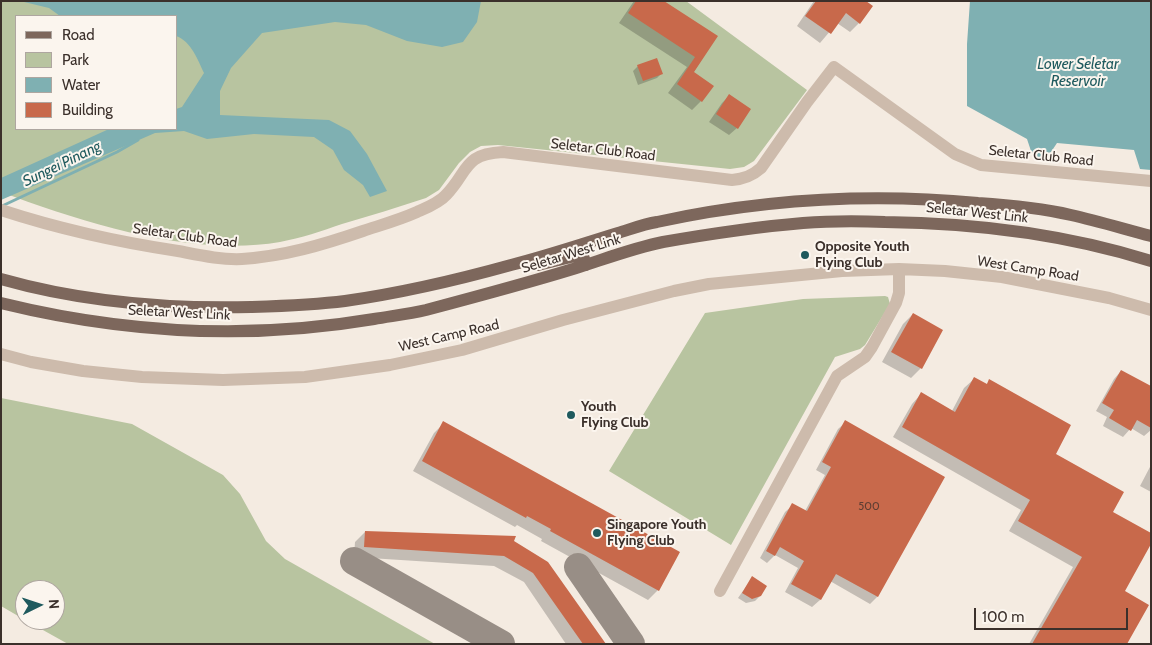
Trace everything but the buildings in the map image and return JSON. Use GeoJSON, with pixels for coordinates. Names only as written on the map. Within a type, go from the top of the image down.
{"type":"FeatureCollection","features":[{"type":"Feature","properties":{"kind":"main road","name":"Seletar West Link"},"geometry":{"type":"LineString","coordinates":[[1,279],[32,288],[141,304],[216,308],[284,306],[342,301],[386,294],[511,265],[655,222],[752,205],[837,198],[937,199],[1012,206],[1070,215],[1151,236]]}},
{"type":"Feature","properties":{"kind":"main road","name":"Seletar West Link"},"geometry":{"type":"LineString","coordinates":[[1,303],[110,324],[214,332],[345,324],[422,311],[660,243],[804,223],[855,221],[930,223],[1005,230],[1070,241],[1151,261]]}},
{"type":"Feature","properties":{"kind":"main road"},"geometry":{"type":"LineString","coordinates":[[511,265],[546,264],[579,255],[583,256],[586,265]]}},
{"type":"Feature","properties":{"kind":"street","name":"Seletar Club Road"},"geometry":{"type":"LineString","coordinates":[[1,210],[111,240],[222,258],[241,259],[312,248],[402,218],[428,207],[445,196],[467,166],[476,158],[486,153],[503,152],[732,180],[748,177],[761,168],[834,67],[955,154],[980,165],[1151,181]]}},
{"type":"Feature","properties":{"kind":"street","name":"West Camp Road"},"geometry":{"type":"LineString","coordinates":[[1,354],[31,362],[142,377],[223,380],[305,377],[390,365],[462,350],[563,320],[674,291],[709,284],[842,270],[899,269],[945,271],[1002,277],[1108,298],[1151,310]]}},
{"type":"Feature","properties":{"kind":"street"},"geometry":{"type":"LineString","coordinates":[[720,591],[837,376],[865,357],[872,348],[896,303],[899,293],[899,269]]}},
{"type":"Feature","properties":{"kind":"green space"},"geometry":{"type":"Polygon","coordinates":[[[1,1],[686,1],[807,90],[754,161],[744,167],[730,169],[498,145],[481,146],[470,152],[459,163],[439,190],[426,198],[280,242],[246,245],[211,245],[174,241],[102,225],[1,192],[1,1]]]}},
{"type":"Feature","properties":{"kind":"green space"},"geometry":{"type":"Polygon","coordinates":[[[888,297],[890,304],[865,345],[860,349],[835,357],[731,545],[609,471],[705,313],[803,299],[888,297]]]}},
{"type":"Feature","properties":{"kind":"green space"},"geometry":{"type":"Polygon","coordinates":[[[1,398],[132,424],[223,475],[240,494],[266,541],[285,559],[435,644],[68,644],[43,630],[65,630],[65,580],[15,580],[15,614],[1,606],[1,398]]]}},
{"type":"Feature","properties":{"kind":"water"},"geometry":{"type":"Polygon","coordinates":[[[20,1],[481,1],[477,22],[463,42],[442,47],[407,41],[366,25],[335,22],[262,33],[231,68],[220,91],[220,115],[329,120],[350,131],[367,154],[387,191],[370,197],[363,185],[344,170],[333,150],[314,137],[254,134],[207,139],[184,131],[155,133],[1,200],[1,178],[107,130],[178,130],[178,108],[182,107],[204,73],[190,46],[178,37],[178,15],[59,15],[49,8],[20,1]]]}},
{"type":"Feature","properties":{"kind":"water","name":"Lower Seletar Reservoir"},"geometry":{"type":"Polygon","coordinates":[[[970,1],[1151,1],[1151,170],[1140,169],[1134,150],[1057,143],[1047,158],[1034,160],[1027,139],[967,106],[967,44],[970,1]]]}},
{"type":"Feature","properties":{"kind":"waterway","name":"Sungei Pinang"},"geometry":{"type":"LineString","coordinates":[[2,206],[117,152],[138,140]]}},
{"type":"Feature","properties":{"kind":"taxiway"},"geometry":{"type":"LineString","coordinates":[[354,561],[501,644]]}},
{"type":"Feature","properties":{"kind":"taxiway"},"geometry":{"type":"LineString","coordinates":[[578,567],[631,644]]}},
{"type":"Feature","properties":{"kind":"place","name":"Opposite Youth Flying Club"},"geometry":{"type":"Point","coordinates":[805,255]}},
{"type":"Feature","properties":{"kind":"place","name":"Youth Flying Club"},"geometry":{"type":"Point","coordinates":[571,415]}},
{"type":"Feature","properties":{"kind":"place","name":"Singapore Youth Flying Club"},"geometry":{"type":"Point","coordinates":[597,533]}}]}
